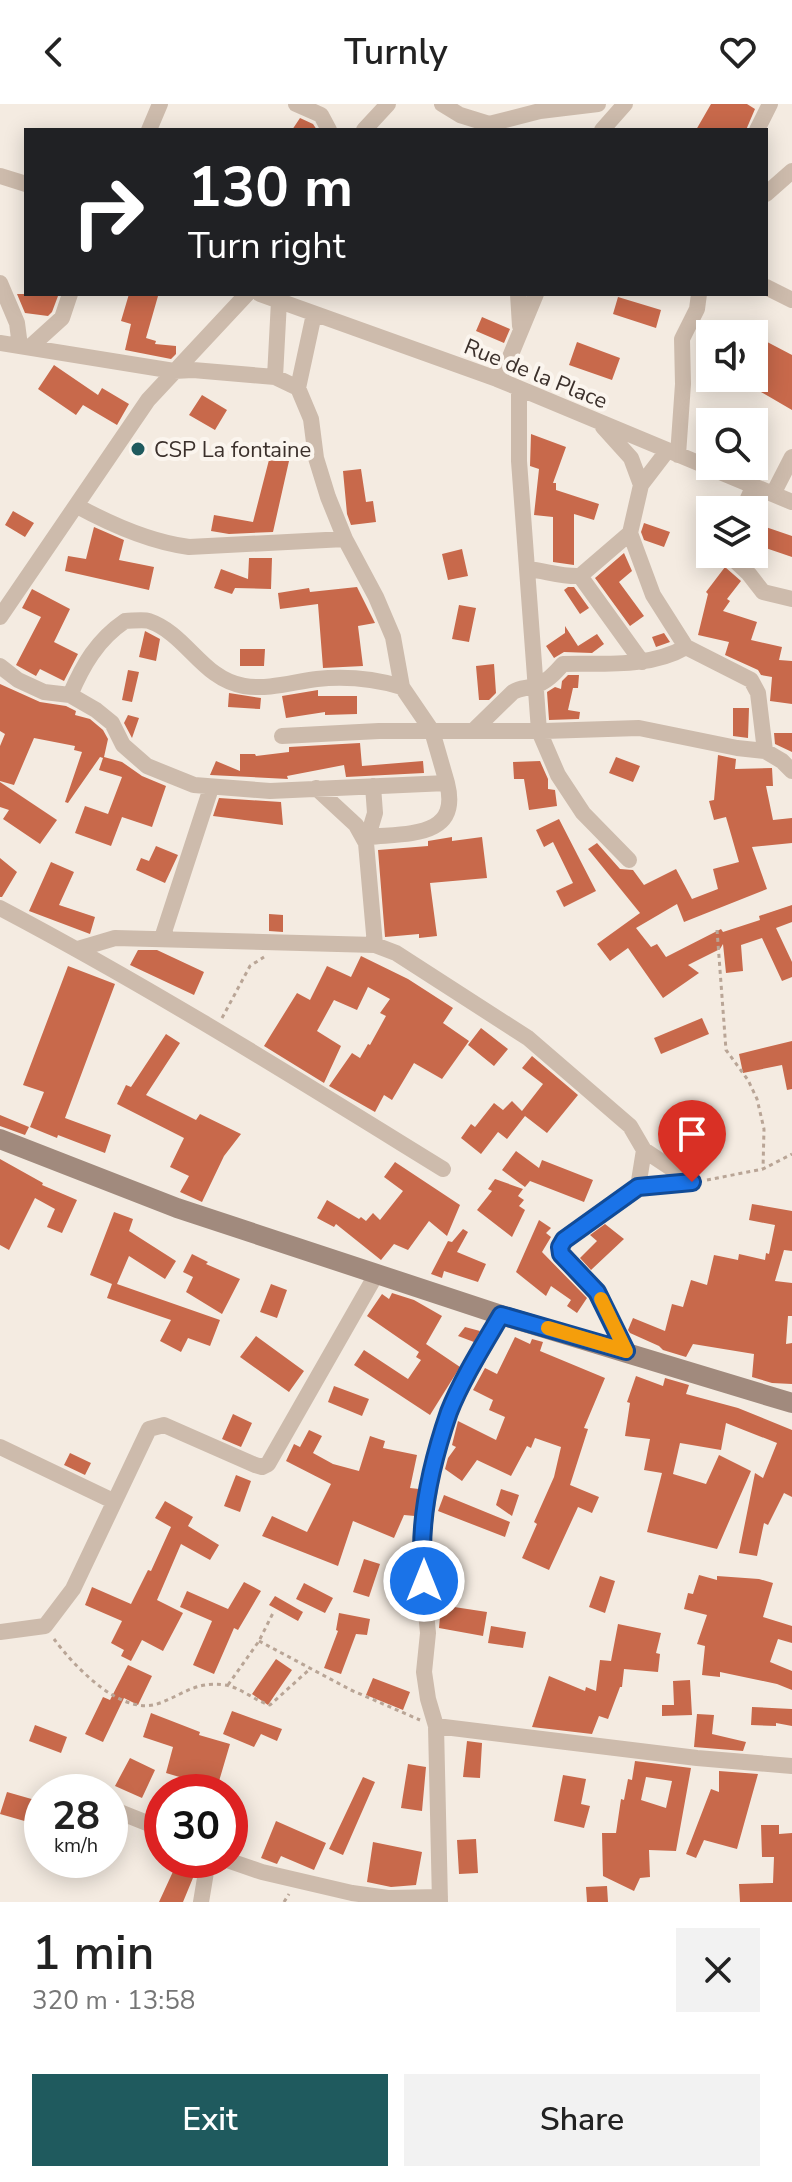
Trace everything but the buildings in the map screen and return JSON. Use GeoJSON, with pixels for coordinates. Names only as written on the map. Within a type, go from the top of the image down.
{"type":"FeatureCollection","features":[{"type":"Feature","properties":{"kind":"street"},"geometry":{"type":"LineString","coordinates":[[150,128],[160,104]]}},
{"type":"Feature","properties":{"kind":"street"},"geometry":{"type":"LineString","coordinates":[[298,104],[321,115],[328,128]]}},
{"type":"Feature","properties":{"kind":"street"},"geometry":{"type":"LineString","coordinates":[[366,128],[388,104]]}},
{"type":"Feature","properties":{"kind":"street"},"geometry":{"type":"LineString","coordinates":[[442,104],[490,127],[540,111],[598,104]]}},
{"type":"Feature","properties":{"kind":"street"},"geometry":{"type":"LineString","coordinates":[[604,128],[625,104]]}},
{"type":"Feature","properties":{"kind":"street"},"geometry":{"type":"LineString","coordinates":[[758,128],[770,104]]}},
{"type":"Feature","properties":{"kind":"street"},"geometry":{"type":"LineString","coordinates":[[768,192],[792,171]]}},
{"type":"Feature","properties":{"kind":"street"},"geometry":{"type":"LineString","coordinates":[[0,176],[24,183]]}},
{"type":"Feature","properties":{"kind":"street"},"geometry":{"type":"LineString","coordinates":[[0,283],[25,346]]}},
{"type":"Feature","properties":{"kind":"street"},"geometry":{"type":"LineString","coordinates":[[768,288],[792,300]]}},
{"type":"Feature","properties":{"kind":"street"},"geometry":{"type":"LineString","coordinates":[[25,346],[62,318],[69,296]]}},
{"type":"Feature","properties":{"kind":"street"},"geometry":{"type":"LineString","coordinates":[[0,617],[148,400],[245,296]]}},
{"type":"Feature","properties":{"kind":"street","name":"Rue de la Place"},"geometry":{"type":"LineString","coordinates":[[265,296],[497,379],[792,502]]}},
{"type":"Feature","properties":{"kind":"street"},"geometry":{"type":"LineString","coordinates":[[518,296],[521,332]]}},
{"type":"Feature","properties":{"kind":"street"},"geometry":{"type":"LineString","coordinates":[[497,379],[507,364],[535,296]]}},
{"type":"Feature","properties":{"kind":"street"},"geometry":{"type":"LineString","coordinates":[[699,296],[697,309],[682,339],[683,384],[673,453],[641,485],[630,533],[653,595],[686,647],[751,680],[758,693],[765,751]]}},
{"type":"Feature","properties":{"kind":"street"},"geometry":{"type":"LineString","coordinates":[[275,377],[279,301]]}},
{"type":"Feature","properties":{"kind":"street"},"geometry":{"type":"LineString","coordinates":[[314,314],[298,388],[311,419],[316,458],[345,539],[393,637],[402,687],[432,731],[451,796],[450,811],[444,822],[433,828],[368,840]]}},
{"type":"Feature","properties":{"kind":"street"},"geometry":{"type":"LineString","coordinates":[[0,343],[174,371],[275,377],[298,388]]}},
{"type":"Feature","properties":{"kind":"street"},"geometry":{"type":"LineString","coordinates":[[519,389],[519,461],[535,686],[542,731],[558,775],[583,813],[629,860]]}},
{"type":"Feature","properties":{"kind":"street"},"geometry":{"type":"LineString","coordinates":[[597,421],[631,458],[641,485]]}},
{"type":"Feature","properties":{"kind":"street"},"geometry":{"type":"LineString","coordinates":[[773,494],[792,457]]}},
{"type":"Feature","properties":{"kind":"street"},"geometry":{"type":"LineString","coordinates":[[749,496],[753,487]]}},
{"type":"Feature","properties":{"kind":"street"},"geometry":{"type":"LineString","coordinates":[[77,506],[102,520],[171,545],[189,547],[345,539]]}},
{"type":"Feature","properties":{"kind":"street"},"geometry":{"type":"LineString","coordinates":[[528,569],[549,571],[563,577],[580,576],[630,533]]}},
{"type":"Feature","properties":{"kind":"street"},"geometry":{"type":"LineString","coordinates":[[743,568],[763,592],[792,599]]}},
{"type":"Feature","properties":{"kind":"street"},"geometry":{"type":"LineString","coordinates":[[580,576],[642,662]]}},
{"type":"Feature","properties":{"kind":"street"},"geometry":{"type":"LineString","coordinates":[[70,695],[81,669],[98,643],[125,621],[149,621],[181,644],[213,674],[243,686],[283,686],[316,679],[344,678],[381,681],[402,687]]}},
{"type":"Feature","properties":{"kind":"street"},"geometry":{"type":"LineString","coordinates":[[474,730],[513,692],[550,678],[563,664],[642,662],[668,658],[686,647]]}},
{"type":"Feature","properties":{"kind":"street"},"geometry":{"type":"LineString","coordinates":[[0,666],[18,680],[44,692],[70,695],[106,717],[123,745],[147,766],[194,785],[270,791],[447,783]]}},
{"type":"Feature","properties":{"kind":"street"},"geometry":{"type":"LineString","coordinates":[[282,736],[639,728],[765,751],[792,771]]}},
{"type":"Feature","properties":{"kind":"street"},"geometry":{"type":"LineString","coordinates":[[373,786],[375,813],[368,840],[375,945]]}},
{"type":"Feature","properties":{"kind":"street"},"geometry":{"type":"LineString","coordinates":[[162,938],[211,788]]}},
{"type":"Feature","properties":{"kind":"street"},"geometry":{"type":"LineString","coordinates":[[316,788],[368,840]]}},
{"type":"Feature","properties":{"kind":"street"},"geometry":{"type":"LineString","coordinates":[[0,908],[216,1029],[443,1169]]}},
{"type":"Feature","properties":{"kind":"street"},"geometry":{"type":"LineString","coordinates":[[78,949],[115,938],[375,945],[396,953],[528,1038],[630,1126],[644,1150],[692,1182]]}},
{"type":"Feature","properties":{"kind":"street"},"geometry":{"type":"LineString","coordinates":[[0,1139],[177,1208],[501,1315],[792,1403]]}},
{"type":"Feature","properties":{"kind":"street"},"geometry":{"type":"LineString","coordinates":[[638,1187],[644,1150]]}},
{"type":"Feature","properties":{"kind":"street"},"geometry":{"type":"LineString","coordinates":[[626,1351],[597,1292],[561,1254],[560,1247],[564,1240],[638,1187],[692,1182]]}},
{"type":"Feature","properties":{"kind":"street"},"geometry":{"type":"LineString","coordinates":[[0,1631],[45,1626],[73,1589],[149,1429],[164,1425],[255,1465],[262,1467],[268,1464],[377,1273]]}},
{"type":"Feature","properties":{"kind":"street"},"geometry":{"type":"LineString","coordinates":[[248,1867],[352,1893],[388,1898],[440,1899],[436,1726],[424,1672],[428,1633],[421,1562],[426,1513],[434,1466],[450,1410],[501,1315]]}},
{"type":"Feature","properties":{"kind":"street"},"geometry":{"type":"LineString","coordinates":[[0,1447],[113,1501]]}},
{"type":"Feature","properties":{"kind":"street"},"geometry":{"type":"LineString","coordinates":[[436,1726],[697,1758],[792,1766]]}},
{"type":"Feature","properties":{"kind":"street"},"geometry":{"type":"LineString","coordinates":[[201,1902],[205,1878]]}},
{"type":"Feature","properties":{"kind":"path"},"geometry":{"type":"LineString","coordinates":[[717,930],[726,1050],[748,1080],[757,1099],[764,1129],[763,1169]]}},
{"type":"Feature","properties":{"kind":"path"},"geometry":{"type":"LineString","coordinates":[[216,1029],[250,966],[268,954]]}},
{"type":"Feature","properties":{"kind":"path"},"geometry":{"type":"LineString","coordinates":[[692,1182],[723,1179],[763,1169],[792,1154]]}},
{"type":"Feature","properties":{"kind":"path"},"geometry":{"type":"LineString","coordinates":[[228,1685],[259,1641],[273,1613]]}},
{"type":"Feature","properties":{"kind":"path"},"geometry":{"type":"LineString","coordinates":[[45,1626],[67,1656],[107,1691],[133,1706],[162,1703],[200,1685],[228,1685],[270,1705],[311,1668]]}},
{"type":"Feature","properties":{"kind":"path"},"geometry":{"type":"LineString","coordinates":[[259,1641],[364,1695],[436,1726]]}},
{"type":"Feature","properties":{"kind":"slow traffic"},"geometry":{"type":"LineString","coordinates":[[548,1328],[626,1351],[601,1299]]}},
{"type":"Feature","properties":{"kind":"place","name":"CSP La fontaine"},"geometry":{"type":"Point","coordinates":[138,449]}},
{"type":"Feature","properties":{"kind":"route"},"geometry":{"type":"LineString","coordinates":[[424,1581],[421,1562],[426,1513],[434,1466],[450,1410],[501,1315],[626,1351],[597,1292],[561,1254],[560,1247],[564,1240],[638,1187],[692,1182]]}}]}
